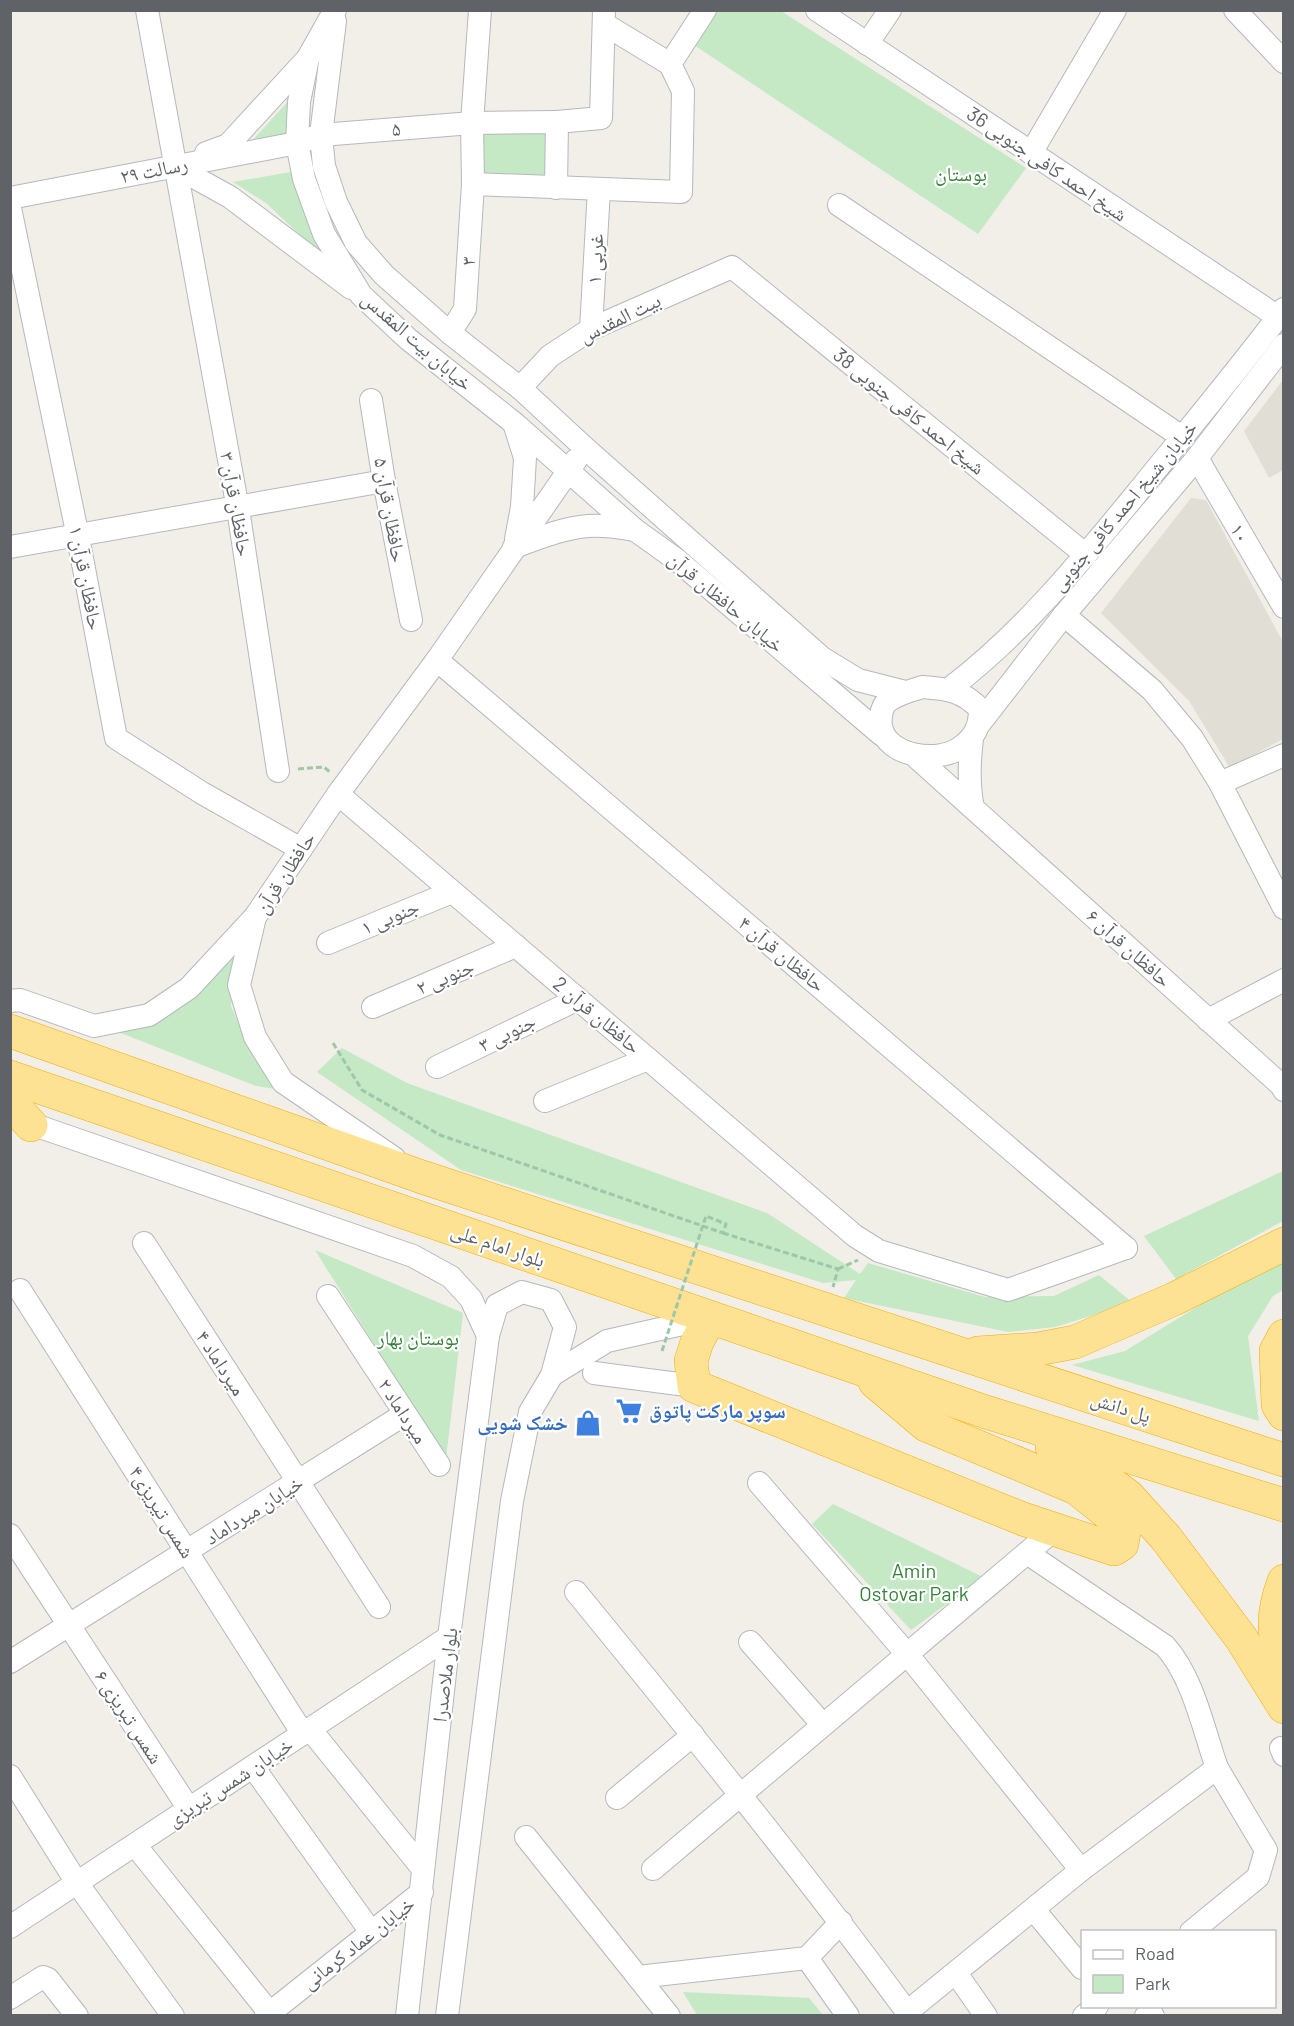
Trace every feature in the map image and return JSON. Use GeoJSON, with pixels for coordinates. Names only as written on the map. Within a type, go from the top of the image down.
{"type":"FeatureCollection","features":[{"type":"Feature","properties":{"kind":"highway","name":"بلوار امام علی"},"geometry":{"type":"LineString","coordinates":[[10,1031],[422,1177],[959,1354]]}},
{"type":"Feature","properties":{"kind":"highway","name":"بلوار امام علی"},"geometry":{"type":"LineString","coordinates":[[10,1077],[986,1412]]}},
{"type":"Feature","properties":{"kind":"highway"},"geometry":{"type":"LineString","coordinates":[[959,1354],[1038,1349],[1075,1342],[1174,1299],[1284,1244]]}},
{"type":"Feature","properties":{"kind":"highway"},"geometry":{"type":"LineString","coordinates":[[710,1318],[697,1342],[691,1361],[694,1386],[1054,1530],[1114,1549],[1122,1544],[1124,1532],[1119,1522],[1076,1488],[926,1425],[860,1369]]}},
{"type":"Feature","properties":{"kind":"highway"},"geometry":{"type":"LineString","coordinates":[[1284,1336],[1276,1351],[1278,1405],[1284,1414]]}},
{"type":"Feature","properties":{"kind":"highway","name":"پل دانش"},"geometry":{"type":"LineString","coordinates":[[959,1354],[1284,1460]]}},
{"type":"Feature","properties":{"kind":"highway"},"geometry":{"type":"LineString","coordinates":[[986,1412],[1284,1505]]}},
{"type":"Feature","properties":{"kind":"highway"},"geometry":{"type":"LineString","coordinates":[[986,1412],[1083,1463],[1128,1496],[1166,1538],[1241,1638],[1284,1707]]}},
{"type":"Feature","properties":{"kind":"highway"},"geometry":{"type":"LineString","coordinates":[[1284,1581],[1275,1607],[1277,1647],[1284,1657]]}},
{"type":"Feature","properties":{"kind":"street","name":"حافظان قرآن ۳"},"geometry":{"type":"LineString","coordinates":[[147,10],[237,509],[278,771]]}},
{"type":"Feature","properties":{"kind":"street","name":"خیابان بیت المقدس"},"geometry":{"type":"LineString","coordinates":[[336,10],[308,58],[299,102],[297,143],[304,179],[324,234],[361,295],[408,339],[514,423],[568,471]]}},
{"type":"Feature","properties":{"kind":"street","name":"خیابان بیت المقدس"},"geometry":{"type":"LineString","coordinates":[[336,10],[321,135],[324,166],[336,202],[356,243],[384,275],[450,333],[520,387],[585,448]]}},
{"type":"Feature","properties":{"kind":"street","name":"۳"},"geometry":{"type":"LineString","coordinates":[[450,333],[465,309],[473,184],[472,123],[480,10]]}},
{"type":"Feature","properties":{"kind":"street"},"geometry":{"type":"LineString","coordinates":[[670,64],[705,10]]}},
{"type":"Feature","properties":{"kind":"street","name":"شیخ احمد کافی جنوبی 36"},"geometry":{"type":"LineString","coordinates":[[817,10],[1031,153],[1281,313]]}},
{"type":"Feature","properties":{"kind":"street"},"geometry":{"type":"LineString","coordinates":[[867,44],[890,10]]}},
{"type":"Feature","properties":{"kind":"street"},"geometry":{"type":"LineString","coordinates":[[1031,153],[1115,10]]}},
{"type":"Feature","properties":{"kind":"street"},"geometry":{"type":"LineString","coordinates":[[1235,10],[1284,62]]}},
{"type":"Feature","properties":{"kind":"street"},"geometry":{"type":"LineString","coordinates":[[473,184],[681,192],[683,91],[670,64],[604,17]]}},
{"type":"Feature","properties":{"kind":"street","name":"۵"},"geometry":{"type":"LineString","coordinates":[[297,143],[321,135],[472,123],[557,122],[601,117],[604,17]]}},
{"type":"Feature","properties":{"kind":"street"},"geometry":{"type":"LineString","coordinates":[[174,166],[228,145],[308,58]]}},
{"type":"Feature","properties":{"kind":"street"},"geometry":{"type":"LineString","coordinates":[[556,188],[557,122]]}},
{"type":"Feature","properties":{"kind":"street","name":"رسالت ۲۹"},"geometry":{"type":"LineString","coordinates":[[10,198],[297,143]]}},
{"type":"Feature","properties":{"kind":"street"},"geometry":{"type":"LineString","coordinates":[[174,166],[230,197],[361,295]]}},
{"type":"Feature","properties":{"kind":"street","name":"۱ غربی"},"geometry":{"type":"LineString","coordinates":[[591,329],[598,189]]}},
{"type":"Feature","properties":{"kind":"street"},"geometry":{"type":"LineString","coordinates":[[839,205],[1182,437]]}},
{"type":"Feature","properties":{"kind":"street","name":"حافظان قرآن ۱"},"geometry":{"type":"LineString","coordinates":[[10,207],[78,537],[116,738],[202,792],[301,849]]}},
{"type":"Feature","properties":{"kind":"street","name":"بیت المقدس"},"geometry":{"type":"LineString","coordinates":[[520,387],[550,356],[591,329],[732,267]]}},
{"type":"Feature","properties":{"kind":"street","name":"شیخ احمد کافی جنوبی 38"},"geometry":{"type":"LineString","coordinates":[[732,267],[1086,555]]}},
{"type":"Feature","properties":{"kind":"street","name":"خیابان شیخ احمد کافی جنوبی"},"geometry":{"type":"LineString","coordinates":[[949,689],[981,664],[1022,625],[1086,555],[1281,313]]}},
{"type":"Feature","properties":{"kind":"street","name":"خیابان شیخ احمد کافی جنوبی"},"geometry":{"type":"LineString","coordinates":[[976,731],[1064,615],[1197,458],[1284,345]]}},
{"type":"Feature","properties":{"kind":"street","name":"حافظان قرآن ۵"},"geometry":{"type":"LineString","coordinates":[[371,400],[384,482],[411,620]]}},
{"type":"Feature","properties":{"kind":"street","name":"حافظان قرآن"},"geometry":{"type":"LineString","coordinates":[[514,423],[525,458],[522,507],[514,547]]}},
{"type":"Feature","properties":{"kind":"street","name":"حافظان قرآن"},"geometry":{"type":"LineString","coordinates":[[422,1177],[283,1082],[255,1037],[239,985],[255,917],[341,789],[437,660],[585,448]]}},
{"type":"Feature","properties":{"kind":"street","name":"خیابان حافظان قرآن"},"geometry":{"type":"LineString","coordinates":[[585,448],[822,658],[858,680],[905,692]]}},
{"type":"Feature","properties":{"kind":"street","name":"۱۰"},"geometry":{"type":"LineString","coordinates":[[1197,458],[1284,607]]}},
{"type":"Feature","properties":{"kind":"street","name":"خیابان حافظان قرآن"},"geometry":{"type":"LineString","coordinates":[[568,471],[635,530],[677,560],[882,735]]}},
{"type":"Feature","properties":{"kind":"street"},"geometry":{"type":"LineString","coordinates":[[10,548],[384,482]]}},
{"type":"Feature","properties":{"kind":"street"},"geometry":{"type":"LineString","coordinates":[[514,547],[548,534],[574,529],[600,526],[635,530]]}},
{"type":"Feature","properties":{"kind":"street"},"geometry":{"type":"LineString","coordinates":[[1064,615],[1152,690],[1192,738],[1220,783],[1284,908]]}},
{"type":"Feature","properties":{"kind":"street","name":"حافظان قرآن ۴"},"geometry":{"type":"LineString","coordinates":[[437,660],[1126,1248]]}},
{"type":"Feature","properties":{"kind":"street"},"geometry":{"type":"LineString","coordinates":[[974,808],[969,787],[968,768],[976,731],[980,709],[970,698],[949,689],[922,687],[905,692],[885,704],[879,719],[882,735],[897,747],[914,755],[932,757],[952,754],[976,731]]}},
{"type":"Feature","properties":{"kind":"street","name":"حافظان قرآن ۶"},"geometry":{"type":"LineString","coordinates":[[914,755],[1284,1090]]}},
{"type":"Feature","properties":{"kind":"street"},"geometry":{"type":"LineString","coordinates":[[1220,783],[1284,755]]}},
{"type":"Feature","properties":{"kind":"street","name":"حافظان قرآن 2"},"geometry":{"type":"LineString","coordinates":[[341,789],[516,946],[855,1236],[879,1251],[1008,1290],[1126,1248]]}},
{"type":"Feature","properties":{"kind":"street","name":"جنوبی ۱"},"geometry":{"type":"LineString","coordinates":[[328,943],[452,891]]}},
{"type":"Feature","properties":{"kind":"street"},"geometry":{"type":"LineString","coordinates":[[10,1001],[20,1000],[94,1026],[149,1016],[189,988],[255,917]]}},
{"type":"Feature","properties":{"kind":"street","name":"جنوبی ۲"},"geometry":{"type":"LineString","coordinates":[[373,1007],[516,946]]}},
{"type":"Feature","properties":{"kind":"street"},"geometry":{"type":"LineString","coordinates":[[1209,1020],[1284,980]]}},
{"type":"Feature","properties":{"kind":"street","name":"جنوبی ۳"},"geometry":{"type":"LineString","coordinates":[[437,1067],[578,999]]}},
{"type":"Feature","properties":{"kind":"street"},"geometry":{"type":"LineString","coordinates":[[545,1101],[648,1059]]}},
{"type":"Feature","properties":{"kind":"street"},"geometry":{"type":"LineString","coordinates":[[17,1114],[413,1256],[451,1277],[471,1299],[488,1336]]}},
{"type":"Feature","properties":{"kind":"street","name":"میرداماد ۴"},"geometry":{"type":"LineString","coordinates":[[144,1243],[379,1608]]}},
{"type":"Feature","properties":{"kind":"street","name":"شمس تیریزی۴"},"geometry":{"type":"LineString","coordinates":[[20,1290],[187,1552],[306,1732],[423,1869]]}},
{"type":"Feature","properties":{"kind":"street","name":"بلوار ملاصدرا"},"geometry":{"type":"LineString","coordinates":[[407,2016],[449,1637],[488,1336],[497,1305],[522,1292],[551,1300],[565,1327],[552,1375]]}},
{"type":"Feature","properties":{"kind":"street","name":"میرداماد ۲"},"geometry":{"type":"LineString","coordinates":[[328,1296],[439,1466]]}},
{"type":"Feature","properties":{"kind":"street"},"geometry":{"type":"LineString","coordinates":[[447,2016],[512,1501],[530,1412],[552,1375],[607,1341],[710,1318]]}},
{"type":"Feature","properties":{"kind":"street"},"geometry":{"type":"LineString","coordinates":[[594,1373],[694,1386]]}},
{"type":"Feature","properties":{"kind":"street","name":"خیابان میرداماد"},"geometry":{"type":"LineString","coordinates":[[10,1662],[405,1414]]}},
{"type":"Feature","properties":{"kind":"street"},"geometry":{"type":"LineString","coordinates":[[759,1483],[907,1654],[1081,1870]]}},
{"type":"Feature","properties":{"kind":"street"},"geometry":{"type":"LineString","coordinates":[[653,1869],[1054,1530]]}},
{"type":"Feature","properties":{"kind":"street","name":"شمس تبریزی ۶"},"geometry":{"type":"LineString","coordinates":[[10,1535],[189,1809]]}},
{"type":"Feature","properties":{"kind":"street"},"geometry":{"type":"LineString","coordinates":[[1027,1553],[1164,1646],[1176,1659],[1186,1678],[1216,1768],[1266,1850],[1258,1877],[1193,1930]]}},
{"type":"Feature","properties":{"kind":"street"},"geometry":{"type":"LineString","coordinates":[[576,1592],[741,1794],[841,1922],[907,2014],[1081,1870],[1216,1768]]}},
{"type":"Feature","properties":{"kind":"street","name":"خیابان شمس تبریزی"},"geometry":{"type":"LineString","coordinates":[[10,1927],[449,1637]]}},
{"type":"Feature","properties":{"kind":"street"},"geometry":{"type":"LineString","coordinates":[[750,1642],[823,1725]]}},
{"type":"Feature","properties":{"kind":"street"},"geometry":{"type":"LineString","coordinates":[[617,1798],[693,1735]]}},
{"type":"Feature","properties":{"kind":"street"},"geometry":{"type":"LineString","coordinates":[[253,1767],[371,1932]]}},
{"type":"Feature","properties":{"kind":"street"},"geometry":{"type":"LineString","coordinates":[[10,1776],[77,1883],[173,2016]]}},
{"type":"Feature","properties":{"kind":"street"},"geometry":{"type":"LineString","coordinates":[[526,1837],[669,2016]]}},
{"type":"Feature","properties":{"kind":"street"},"geometry":{"type":"LineString","coordinates":[[135,1845],[269,2014]]}},
{"type":"Feature","properties":{"kind":"street","name":"خیابان عماد کرمانی"},"geometry":{"type":"LineString","coordinates":[[269,2014],[422,1892]]}},
{"type":"Feature","properties":{"kind":"street"},"geometry":{"type":"LineString","coordinates":[[1034,1910],[1081,1966]]}},
{"type":"Feature","properties":{"kind":"street"},"geometry":{"type":"LineString","coordinates":[[638,1977],[807,1958],[841,1922]]}},
{"type":"Feature","properties":{"kind":"street"},"geometry":{"type":"LineString","coordinates":[[807,1958],[848,2016]]}},
{"type":"Feature","properties":{"kind":"street"},"geometry":{"type":"LineString","coordinates":[[956,1973],[986,2016]]}},
{"type":"Feature","properties":{"kind":"street"},"geometry":{"type":"LineString","coordinates":[[10,1998],[43,1977],[48,1979],[77,2016]]}},
{"type":"Feature","properties":{"kind":"street"},"geometry":{"type":"LineString","coordinates":[[1146,2016],[1150,2013],[1153,2016]]}},
{"type":"Feature","properties":{"kind":"path"},"geometry":{"type":"LineString","coordinates":[[278,771],[324,767],[341,789]]}},
{"type":"Feature","properties":{"kind":"path"},"geometry":{"type":"LineString","coordinates":[[333,1043],[362,1090],[440,1135],[723,1233],[838,1269],[826,1310]]}},
{"type":"Feature","properties":{"kind":"path"},"geometry":{"type":"LineString","coordinates":[[662,1351],[706,1216],[726,1224],[723,1233]]}},
{"type":"Feature","properties":{"kind":"shaded area"},"geometry":{"type":"Polygon","coordinates":[[[1283,380],[1283,470],[1269,478],[1244,431],[1283,380]]]}},
{"type":"Feature","properties":{"kind":"shaded area"},"geometry":{"type":"Polygon","coordinates":[[[1191,498],[1206,500],[1283,642],[1283,739],[1230,768],[1189,701],[1101,613],[1191,498]]]}},
{"type":"Feature","properties":{"kind":"green space","name":"بوستان"},"geometry":{"type":"Polygon","coordinates":[[[716,11],[781,11],[1026,168],[978,234],[694,45],[716,11]]]}},
{"type":"Feature","properties":{"kind":"green space"},"geometry":{"type":"Polygon","coordinates":[[[290,99],[292,132],[242,152],[290,99]]]}},
{"type":"Feature","properties":{"kind":"green space"},"geometry":{"type":"Polygon","coordinates":[[[481,127],[548,129],[546,183],[479,181],[481,127]]]}},
{"type":"Feature","properties":{"kind":"green space"},"geometry":{"type":"Polygon","coordinates":[[[291,172],[298,180],[330,263],[266,203],[233,182],[291,172]]]}},
{"type":"Feature","properties":{"kind":"green space"},"geometry":{"type":"Polygon","coordinates":[[[236,948],[231,1006],[250,1050],[282,1090],[256,1086],[113,1030],[236,948]]]}},
{"type":"Feature","properties":{"kind":"green space"},"geometry":{"type":"Polygon","coordinates":[[[342,1048],[407,1083],[767,1213],[860,1274],[868,1263],[985,1297],[1054,1296],[1099,1275],[1133,1303],[1055,1327],[1008,1332],[844,1298],[856,1280],[823,1283],[461,1170],[317,1072],[342,1048]]]}},
{"type":"Feature","properties":{"kind":"green space"},"geometry":{"type":"Polygon","coordinates":[[[1283,1171],[1283,1221],[1176,1279],[1144,1236],[1283,1171]]]}},
{"type":"Feature","properties":{"kind":"green space","name":"بوستان بهار"},"geometry":{"type":"Polygon","coordinates":[[[315,1250],[463,1313],[446,1459],[315,1250]]]}},
{"type":"Feature","properties":{"kind":"green space"},"geometry":{"type":"Polygon","coordinates":[[[1283,1260],[1283,1290],[1273,1296],[1248,1336],[1259,1421],[1072,1365],[1125,1351],[1213,1297],[1283,1260]]]}},
{"type":"Feature","properties":{"kind":"green space","name":"Amin Ostovar Park"},"geometry":{"type":"Polygon","coordinates":[[[833,1504],[983,1577],[911,1630],[812,1524],[833,1504]]]}},
{"type":"Feature","properties":{"kind":"green space"},"geometry":{"type":"Polygon","coordinates":[[[683,1992],[809,1998],[823,2015],[697,2015],[683,1992]]]}},
{"type":"Feature","properties":{"kind":"place","name":"سوپر مارکت پاتوق"},"geometry":{"type":"Point","coordinates":[629,1411]}},
{"type":"Feature","properties":{"kind":"place","name":"خشک شویی"},"geometry":{"type":"Point","coordinates":[588,1423]}}]}
